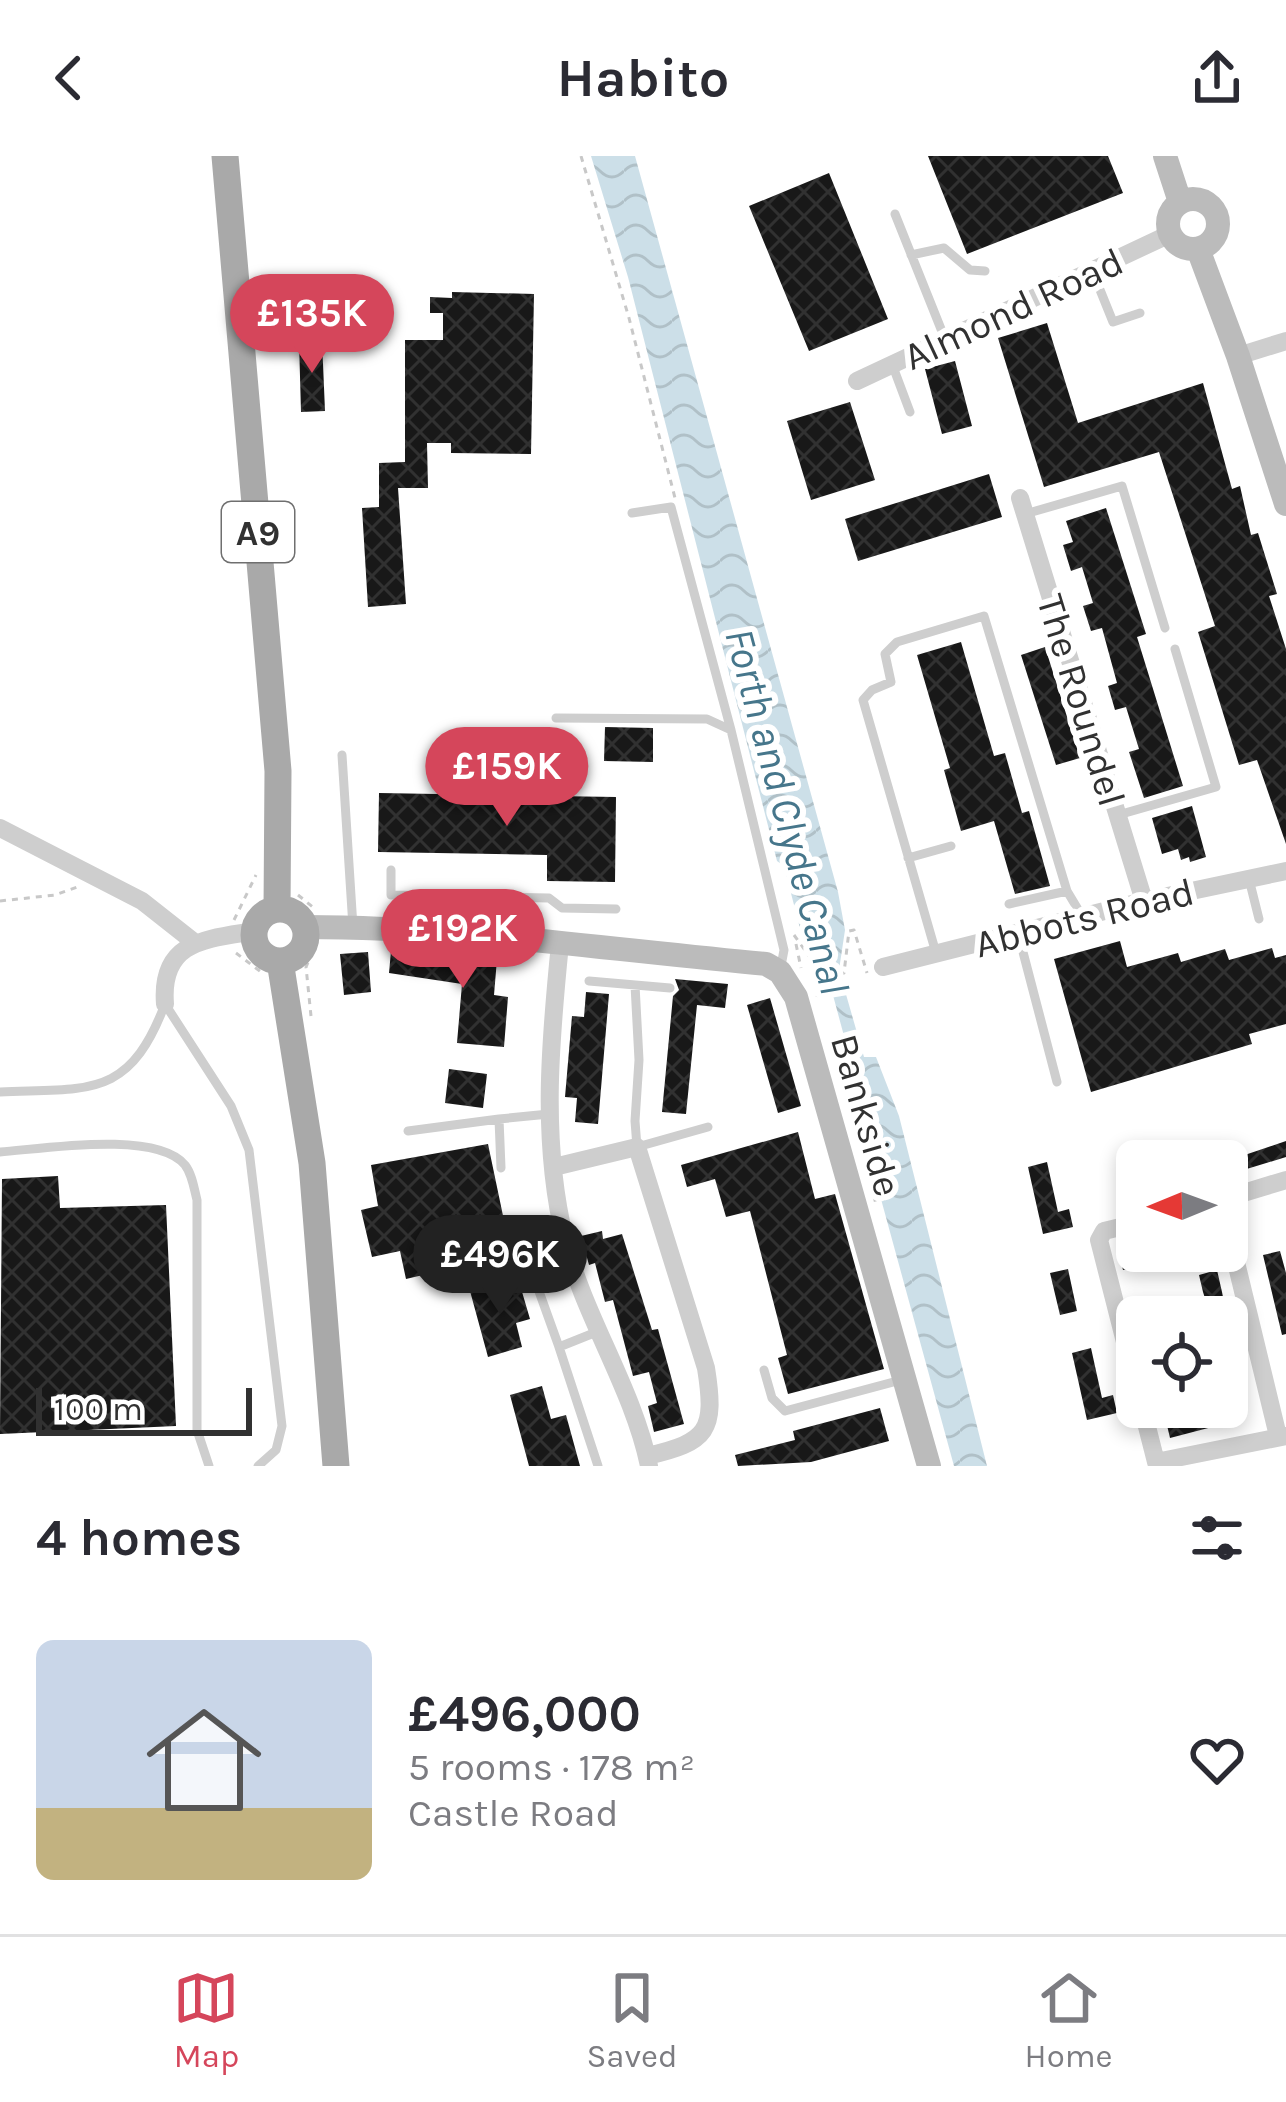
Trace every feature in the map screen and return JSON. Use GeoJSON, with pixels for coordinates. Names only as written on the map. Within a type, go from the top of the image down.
{"type":"FeatureCollection","features":[{"type":"Feature","properties":{"kind":"main road","name":"A9"},"geometry":{"type":"LineString","coordinates":[[225,156],[278,770],[277,909]]}},
{"type":"Feature","properties":{"kind":"main road"},"geometry":{"type":"LineString","coordinates":[[277,909],[294,913],[305,927],[304,946],[290,959],[280,961],[258,948],[255,931],[263,916],[277,909]]}},
{"type":"Feature","properties":{"kind":"main road"},"geometry":{"type":"LineString","coordinates":[[280,961],[312,1163],[336,1466]]}},
{"type":"Feature","properties":{"kind":"street"},"geometry":{"type":"LineString","coordinates":[[1165,156],[1180,202]]}},
{"type":"Feature","properties":{"kind":"street"},"geometry":{"type":"LineString","coordinates":[[1205,201],[1217,214],[1217,232],[1206,246],[1180,246],[1169,234],[1168,216],[1180,202],[1205,201]]}},
{"type":"Feature","properties":{"kind":"street","name":"Almond Road"},"geometry":{"type":"LineString","coordinates":[[856,381],[1169,234]]}},
{"type":"Feature","properties":{"kind":"street"},"geometry":{"type":"LineString","coordinates":[[1198,249],[1286,504]]}},
{"type":"Feature","properties":{"kind":"street"},"geometry":{"type":"LineString","coordinates":[[1238,356],[1286,341]]}},
{"type":"Feature","properties":{"kind":"street","name":"The Roundel"},"geometry":{"type":"LineString","coordinates":[[1023,506],[1144,901]]}},
{"type":"Feature","properties":{"kind":"street"},"geometry":{"type":"LineString","coordinates":[[0,828],[142,901],[194,942]]}},
{"type":"Feature","properties":{"kind":"street","name":"Abbots Road"},"geometry":{"type":"LineString","coordinates":[[883,967],[1144,901],[1286,871]]}},
{"type":"Feature","properties":{"kind":"street"},"geometry":{"type":"LineString","coordinates":[[305,927],[560,944],[766,964],[780,972]]}},
{"type":"Feature","properties":{"kind":"street"},"geometry":{"type":"LineString","coordinates":[[165,1004],[170,969],[194,942],[255,931]]}},
{"type":"Feature","properties":{"kind":"street"},"geometry":{"type":"LineString","coordinates":[[554,1167],[637,1147],[706,1368],[711,1398],[707,1421],[687,1447],[648,1461],[566,1241],[554,1167],[549,1114],[549,1047],[560,944]]}},
{"type":"Feature","properties":{"kind":"street","name":"Bankside"},"geometry":{"type":"LineString","coordinates":[[780,972],[796,997],[929,1466]]}},
{"type":"Feature","properties":{"kind":"street"},"geometry":{"type":"LineString","coordinates":[[1248,1192],[1286,1180]]}},
{"type":"Feature","properties":{"kind":"street"},"geometry":{"type":"LineString","coordinates":[[1116,1228],[1104,1231],[1099,1240],[1116,1307]]}},
{"type":"Feature","properties":{"kind":"street"},"geometry":{"type":"LineString","coordinates":[[1147,1428],[1156,1462],[1282,1436],[1239,1272]]}},
{"type":"Feature","properties":{"kind":"lane"},"geometry":{"type":"LineString","coordinates":[[895,214],[945,339]]}},
{"type":"Feature","properties":{"kind":"lane"},"geometry":{"type":"LineString","coordinates":[[911,255],[944,248],[970,270],[985,271]]}},
{"type":"Feature","properties":{"kind":"lane"},"geometry":{"type":"LineString","coordinates":[[1092,270],[1113,322],[1140,313]]}},
{"type":"Feature","properties":{"kind":"lane"},"geometry":{"type":"LineString","coordinates":[[892,364],[910,412]]}},
{"type":"Feature","properties":{"kind":"lane"},"geometry":{"type":"LineString","coordinates":[[1023,506],[1122,486],[1165,628]]}},
{"type":"Feature","properties":{"kind":"lane"},"geometry":{"type":"LineString","coordinates":[[632,513],[671,507],[784,950],[780,972]]}},
{"type":"Feature","properties":{"kind":"lane"},"geometry":{"type":"LineString","coordinates":[[936,953],[863,700],[891,682],[885,654],[897,642],[984,616],[1067,891],[1082,916]]}},
{"type":"Feature","properties":{"kind":"lane"},"geometry":{"type":"LineString","coordinates":[[1118,815],[1216,787],[1175,649]]}},
{"type":"Feature","properties":{"kind":"lane"},"geometry":{"type":"LineString","coordinates":[[556,718],[707,719],[731,730]]}},
{"type":"Feature","properties":{"kind":"lane"},"geometry":{"type":"LineString","coordinates":[[342,755],[353,927]]}},
{"type":"Feature","properties":{"kind":"lane"},"geometry":{"type":"LineString","coordinates":[[908,858],[951,846]]}},
{"type":"Feature","properties":{"kind":"lane"},"geometry":{"type":"LineString","coordinates":[[391,870],[391,895],[549,898],[562,908],[616,909]]}},
{"type":"Feature","properties":{"kind":"lane"},"geometry":{"type":"LineString","coordinates":[[1249,879],[1259,919]]}},
{"type":"Feature","properties":{"kind":"lane"},"geometry":{"type":"LineString","coordinates":[[1009,904],[1067,891]]}},
{"type":"Feature","properties":{"kind":"lane"},"geometry":{"type":"LineString","coordinates":[[405,931],[407,895]]}},
{"type":"Feature","properties":{"kind":"lane"},"geometry":{"type":"LineString","coordinates":[[560,944],[562,908]]}},
{"type":"Feature","properties":{"kind":"lane"},"geometry":{"type":"LineString","coordinates":[[1018,933],[1057,1082]]}},
{"type":"Feature","properties":{"kind":"lane"},"geometry":{"type":"LineString","coordinates":[[589,980],[670,988]]}},
{"type":"Feature","properties":{"kind":"lane"},"geometry":{"type":"LineString","coordinates":[[635,985],[637,1147],[708,1127]]}},
{"type":"Feature","properties":{"kind":"lane"},"geometry":{"type":"LineString","coordinates":[[0,1092],[86,1087],[111,1078],[134,1064],[151,1042],[165,1004]]}},
{"type":"Feature","properties":{"kind":"lane"},"geometry":{"type":"LineString","coordinates":[[165,1004],[231,1106],[249,1150],[282,1426],[276,1450],[280,1466]]}},
{"type":"Feature","properties":{"kind":"lane"},"geometry":{"type":"LineString","coordinates":[[408,1131],[549,1114]]}},
{"type":"Feature","properties":{"kind":"lane"},"geometry":{"type":"LineString","coordinates":[[499,1120],[501,1168]]}},
{"type":"Feature","properties":{"kind":"lane"},"geometry":{"type":"LineString","coordinates":[[0,1152],[146,1147],[173,1154],[188,1168],[197,1200],[197,1430],[209,1466]]}},
{"type":"Feature","properties":{"kind":"lane"},"geometry":{"type":"LineString","coordinates":[[536,1283],[598,1466]]}},
{"type":"Feature","properties":{"kind":"lane"},"geometry":{"type":"LineString","coordinates":[[559,1348],[599,1331]]}},
{"type":"Feature","properties":{"kind":"lane"},"geometry":{"type":"LineString","coordinates":[[764,1370],[772,1398],[785,1412],[906,1379]]}},
{"type":"Feature","properties":{"kind":"lane"},"geometry":{"type":"LineString","coordinates":[[258,1466],[276,1450]]}},
{"type":"Feature","properties":{"kind":"path"},"geometry":{"type":"LineString","coordinates":[[580,156],[629,318],[677,508]]}},
{"type":"Feature","properties":{"kind":"path"},"geometry":{"type":"LineString","coordinates":[[0,902],[74,891],[92,876]]}},
{"type":"Feature","properties":{"kind":"path"},"geometry":{"type":"LineString","coordinates":[[816,996],[825,978],[844,973],[849,931],[854,930],[867,974],[883,967]]}},
{"type":"Feature","properties":{"kind":"path"},"geometry":{"type":"LineString","coordinates":[[792,931],[825,978]]}},
{"type":"Feature","properties":{"kind":"path"},"geometry":{"type":"LineString","coordinates":[[853,1122],[877,1207]]}},
{"type":"Feature","properties":{"kind":"water","name":"Forth and Clyde Canal"},"geometry":{"type":"Polygon","coordinates":[[[591,156],[635,156],[838,892],[845,930],[839,970],[864,1057],[876,1057],[899,1116],[987,1466],[954,1466],[858,1115],[859,1099],[847,1064],[851,1062],[827,973],[803,940],[784,866],[777,861],[628,277],[591,156]]]}},
{"type":"Feature","properties":{"kind":"building"},"geometry":{"type":"Polygon","coordinates":[[[928,156],[1108,156],[1123,193],[967,254],[928,156]]]}},
{"type":"Feature","properties":{"kind":"building"},"geometry":{"type":"Polygon","coordinates":[[[829,173],[888,319],[809,351],[749,206],[829,173]]]}},
{"type":"Feature","properties":{"kind":"building"},"geometry":{"type":"Polygon","coordinates":[[[452,292],[534,294],[531,454],[451,453],[451,443],[427,443],[428,488],[398,488],[406,604],[368,607],[362,508],[379,507],[379,463],[405,462],[405,340],[443,340],[443,313],[430,313],[430,297],[452,298],[452,292]]]}},
{"type":"Feature","properties":{"kind":"building"},"geometry":{"type":"Polygon","coordinates":[[[1047,323],[1078,423],[1203,383],[1232,489],[1240,486],[1251,535],[1258,533],[1277,594],[1269,596],[1286,649],[1286,844],[1257,760],[1239,765],[1198,632],[1215,626],[1159,452],[1044,487],[998,338],[1047,323]]]}},
{"type":"Feature","properties":{"kind":"building"},"geometry":{"type":"Polygon","coordinates":[[[322,340],[325,411],[301,412],[299,341],[322,340]]]}},
{"type":"Feature","properties":{"kind":"building"},"geometry":{"type":"Polygon","coordinates":[[[955,361],[972,426],[942,434],[925,369],[955,361]]]}},
{"type":"Feature","properties":{"kind":"building"},"geometry":{"type":"Polygon","coordinates":[[[850,402],[875,480],[811,500],[787,421],[850,402]]]}},
{"type":"Feature","properties":{"kind":"building"},"geometry":{"type":"Polygon","coordinates":[[[989,474],[1002,517],[858,561],[845,519],[989,474]]]}},
{"type":"Feature","properties":{"kind":"building"},"geometry":{"type":"Polygon","coordinates":[[[1106,508],[1146,634],[1137,637],[1183,786],[1144,798],[1129,752],[1139,749],[1126,707],[1115,710],[1108,686],[1117,683],[1102,628],[1091,631],[1083,606],[1093,603],[1082,567],[1071,571],[1063,545],[1073,542],[1066,521],[1106,508]]]}},
{"type":"Feature","properties":{"kind":"building"},"geometry":{"type":"Polygon","coordinates":[[[961,642],[994,756],[1005,753],[1022,813],[1029,811],[1050,886],[1015,894],[994,821],[961,831],[944,770],[950,768],[917,655],[961,642]]]}},
{"type":"Feature","properties":{"kind":"building"},"geometry":{"type":"Polygon","coordinates":[[[1045,647],[1080,758],[1056,765],[1021,655],[1045,647]]]}},
{"type":"Feature","properties":{"kind":"building"},"geometry":{"type":"Polygon","coordinates":[[[605,727],[653,728],[653,762],[604,761],[605,727]]]}},
{"type":"Feature","properties":{"kind":"building"},"geometry":{"type":"Polygon","coordinates":[[[379,793],[616,797],[615,882],[547,881],[547,855],[378,852],[379,793]]]}},
{"type":"Feature","properties":{"kind":"building"},"geometry":{"type":"Polygon","coordinates":[[[1192,806],[1206,857],[1181,860],[1178,849],[1162,854],[1152,818],[1192,806]]]}},
{"type":"Feature","properties":{"kind":"building"},"geometry":{"type":"Polygon","coordinates":[[[1120,941],[1127,967],[1178,953],[1181,962],[1225,949],[1229,960],[1272,948],[1275,958],[1286,955],[1286,1024],[1249,1034],[1252,1044],[1091,1092],[1054,959],[1120,941]]]}},
{"type":"Feature","properties":{"kind":"building"},"geometry":{"type":"Polygon","coordinates":[[[391,951],[497,959],[494,995],[508,997],[504,1047],[457,1043],[462,984],[389,973],[391,951]]]}},
{"type":"Feature","properties":{"kind":"building"},"geometry":{"type":"Polygon","coordinates":[[[368,952],[371,992],[344,995],[340,954],[368,952]]]}},
{"type":"Feature","properties":{"kind":"building"},"geometry":{"type":"Polygon","coordinates":[[[675,979],[728,984],[725,1008],[697,1005],[686,1114],[662,1112],[673,996],[679,990],[675,979]]]}},
{"type":"Feature","properties":{"kind":"building"},"geometry":{"type":"Polygon","coordinates":[[[586,992],[609,994],[598,1124],[575,1122],[577,1098],[565,1097],[572,1016],[584,1017],[586,992]]]}},
{"type":"Feature","properties":{"kind":"building"},"geometry":{"type":"Polygon","coordinates":[[[770,998],[801,1106],[778,1113],[747,1005],[770,998]]]}},
{"type":"Feature","properties":{"kind":"building"},"geometry":{"type":"Polygon","coordinates":[[[449,1069],[487,1074],[483,1108],[445,1103],[449,1069]]]}},
{"type":"Feature","properties":{"kind":"building"},"geometry":{"type":"Polygon","coordinates":[[[798,1132],[815,1199],[835,1194],[884,1369],[788,1394],[778,1358],[787,1355],[750,1211],[726,1217],[715,1179],[687,1187],[681,1165],[798,1132]]]}},
{"type":"Feature","properties":{"kind":"building"},"geometry":{"type":"Polygon","coordinates":[[[1286,1141],[1286,1157],[1248,1169],[1248,1154],[1286,1141]]]}},
{"type":"Feature","properties":{"kind":"building"},"geometry":{"type":"Polygon","coordinates":[[[488,1144],[506,1230],[493,1233],[499,1257],[406,1279],[400,1251],[372,1257],[361,1210],[378,1206],[371,1165],[488,1144]]]}},
{"type":"Feature","properties":{"kind":"building"},"geometry":{"type":"Polygon","coordinates":[[[1047,1162],[1058,1212],[1069,1209],[1073,1227],[1043,1234],[1028,1167],[1047,1162]]]}},
{"type":"Feature","properties":{"kind":"building"},"geometry":{"type":"Polygon","coordinates":[[[58,1176],[60,1208],[166,1205],[176,1426],[0,1434],[2,1179],[58,1176]]]}},
{"type":"Feature","properties":{"kind":"building"},"geometry":{"type":"Polygon","coordinates":[[[602,1231],[603,1239],[622,1234],[652,1330],[658,1329],[684,1424],[654,1432],[648,1406],[657,1403],[649,1372],[633,1376],[613,1300],[605,1302],[595,1263],[589,1265],[581,1236],[602,1231]]]}},
{"type":"Feature","properties":{"kind":"building"},"geometry":{"type":"Polygon","coordinates":[[[1280,1251],[1286,1273],[1286,1334],[1282,1335],[1263,1255],[1280,1251]]]}},
{"type":"Feature","properties":{"kind":"building"},"geometry":{"type":"Polygon","coordinates":[[[1068,1269],[1077,1311],[1060,1315],[1050,1273],[1068,1269]]]}},
{"type":"Feature","properties":{"kind":"building"},"geometry":{"type":"Polygon","coordinates":[[[1217,1272],[1223,1296],[1205,1296],[1199,1275],[1217,1272]]]}},
{"type":"Feature","properties":{"kind":"building"},"geometry":{"type":"Polygon","coordinates":[[[504,1282],[506,1288],[520,1285],[530,1319],[516,1323],[522,1347],[488,1357],[470,1291],[504,1282]]]}},
{"type":"Feature","properties":{"kind":"building"},"geometry":{"type":"Polygon","coordinates":[[[1091,1348],[1102,1398],[1113,1395],[1116,1413],[1087,1420],[1072,1353],[1091,1348]]]}},
{"type":"Feature","properties":{"kind":"building"},"geometry":{"type":"Polygon","coordinates":[[[542,1386],[551,1419],[566,1415],[580,1466],[529,1466],[510,1395],[542,1386]]]}},
{"type":"Feature","properties":{"kind":"building"},"geometry":{"type":"Polygon","coordinates":[[[880,1408],[889,1441],[811,1462],[738,1466],[735,1455],[795,1440],[793,1431],[880,1408]]]}},
{"type":"Feature","properties":{"kind":"building"},"geometry":{"type":"Polygon","coordinates":[[[1168,1428],[1208,1428],[1170,1438],[1168,1428]]]}}]}
